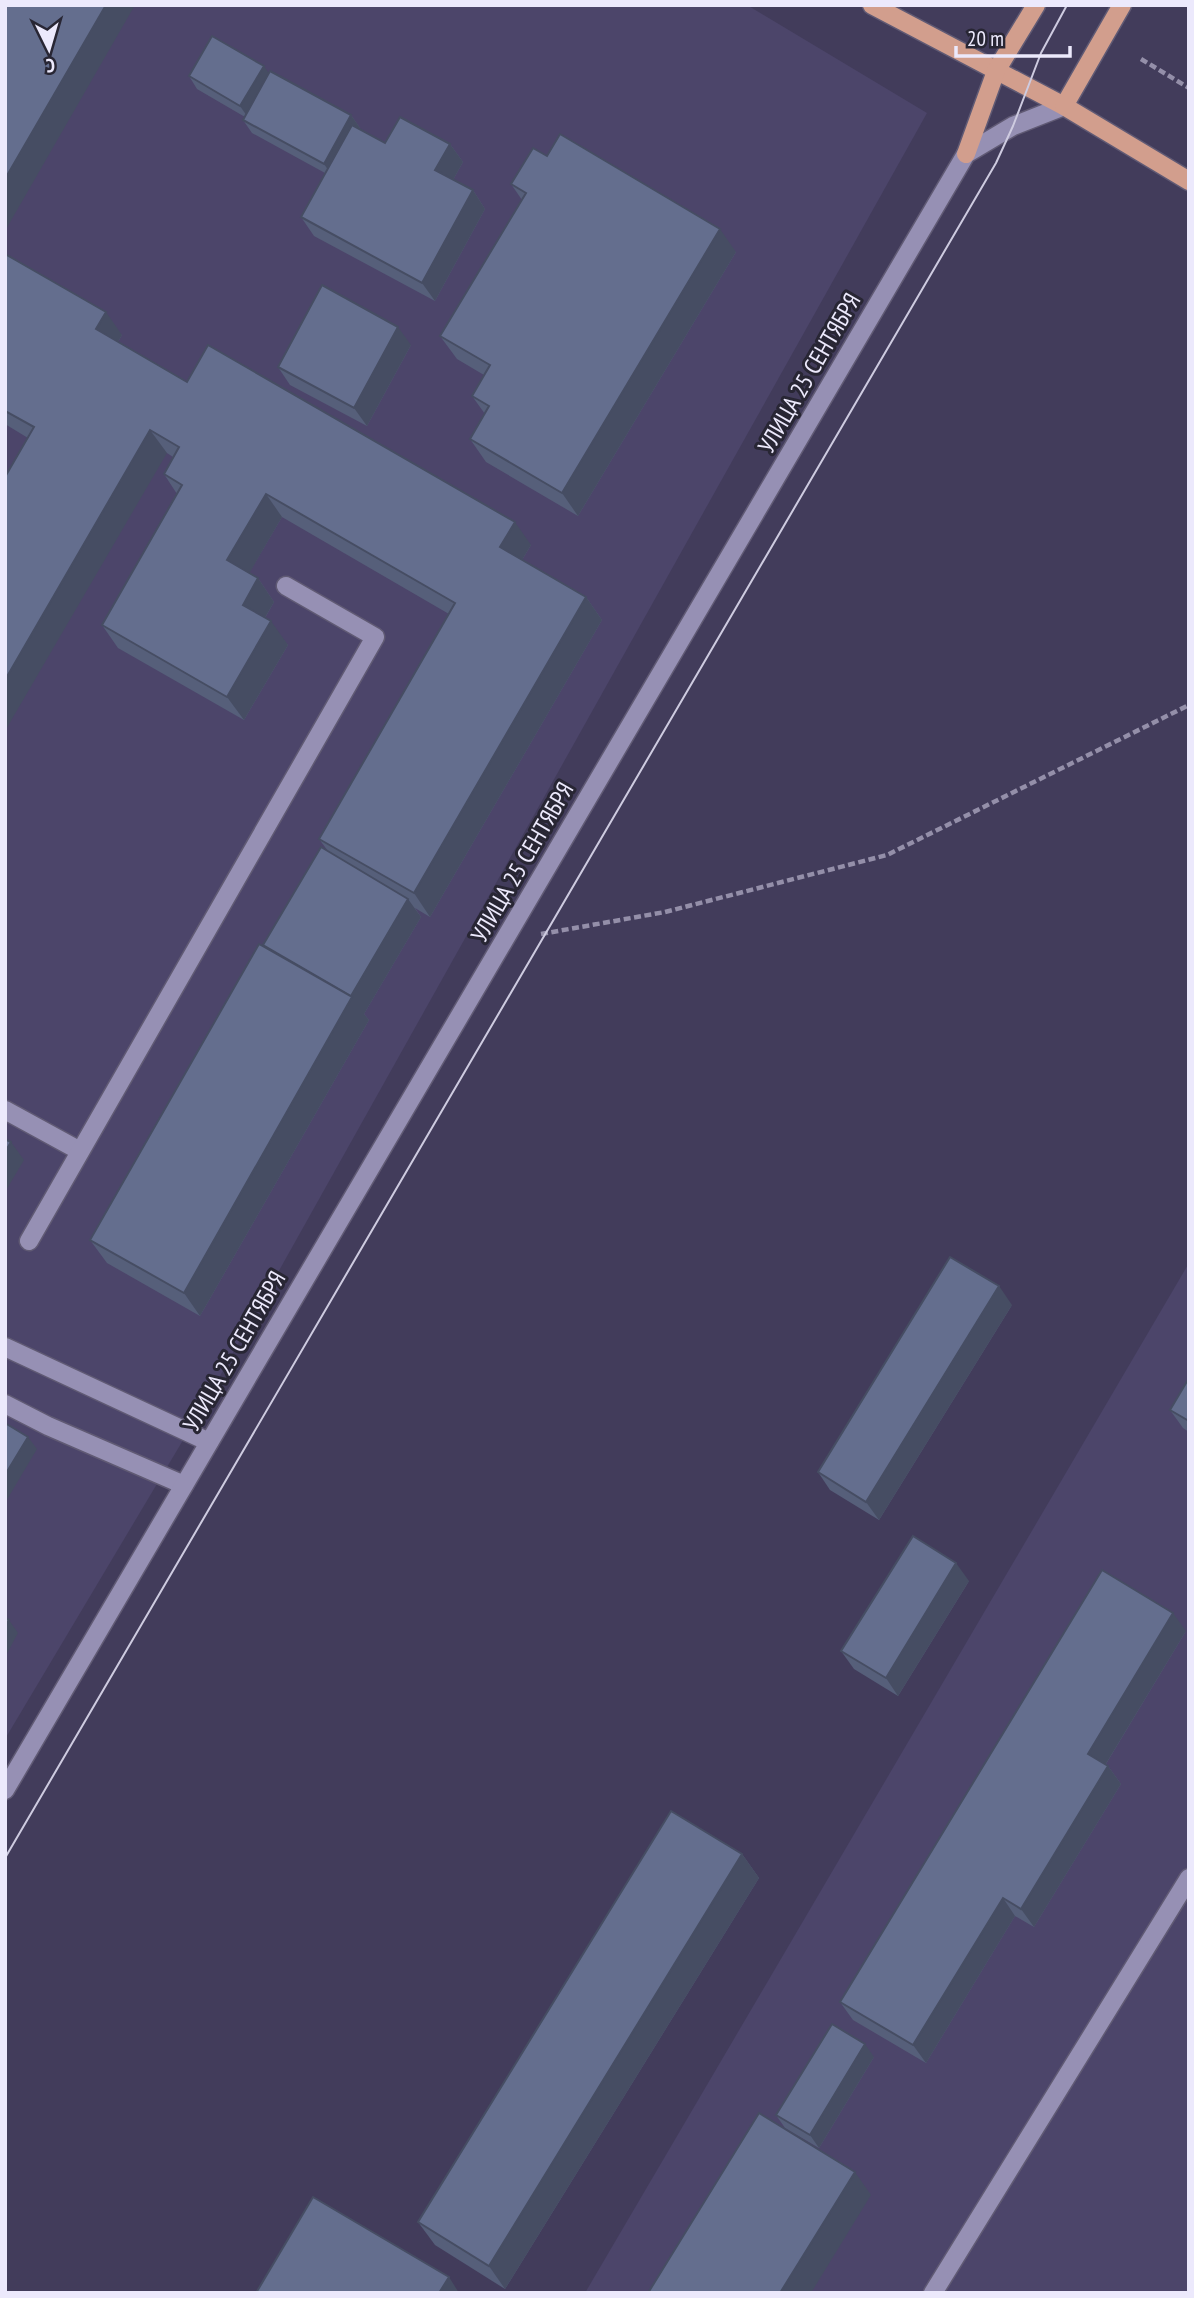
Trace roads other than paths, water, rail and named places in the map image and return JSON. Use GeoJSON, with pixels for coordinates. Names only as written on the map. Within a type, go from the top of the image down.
{"type":"FeatureCollection","features":[{"type":"Feature","properties":{"kind":"main road"},"geometry":{"type":"LineString","coordinates":[[872,5],[1064,106],[1189,181]]}},
{"type":"Feature","properties":{"kind":"main road"},"geometry":{"type":"LineString","coordinates":[[966,154],[996,71],[1036,5]]}},
{"type":"Feature","properties":{"kind":"main road"},"geometry":{"type":"LineString","coordinates":[[1064,106],[1122,5]]}},
{"type":"Feature","properties":{"kind":"street","name":"УЛИЦА 25 СЕНТЯБРЯ"},"geometry":{"type":"LineString","coordinates":[[5,1790],[966,154],[1013,127],[1064,106]]}},
{"type":"Feature","properties":{"kind":"street"},"geometry":{"type":"LineString","coordinates":[[29,1241],[375,637],[286,586]]}},
{"type":"Feature","properties":{"kind":"street"},"geometry":{"type":"LineString","coordinates":[[5,1110],[80,1151]]}},
{"type":"Feature","properties":{"kind":"street"},"geometry":{"type":"LineString","coordinates":[[5,1347],[209,1443]]}},
{"type":"Feature","properties":{"kind":"street"},"geometry":{"type":"LineString","coordinates":[[5,1404],[48,1426],[184,1485]]}},
{"type":"Feature","properties":{"kind":"street"},"geometry":{"type":"LineString","coordinates":[[933,2293],[1189,1878]]}},
{"type":"Feature","properties":{"kind":"tram line"},"geometry":{"type":"LineString","coordinates":[[5,1858],[996,163],[1041,53],[1067,5]]}}]}
